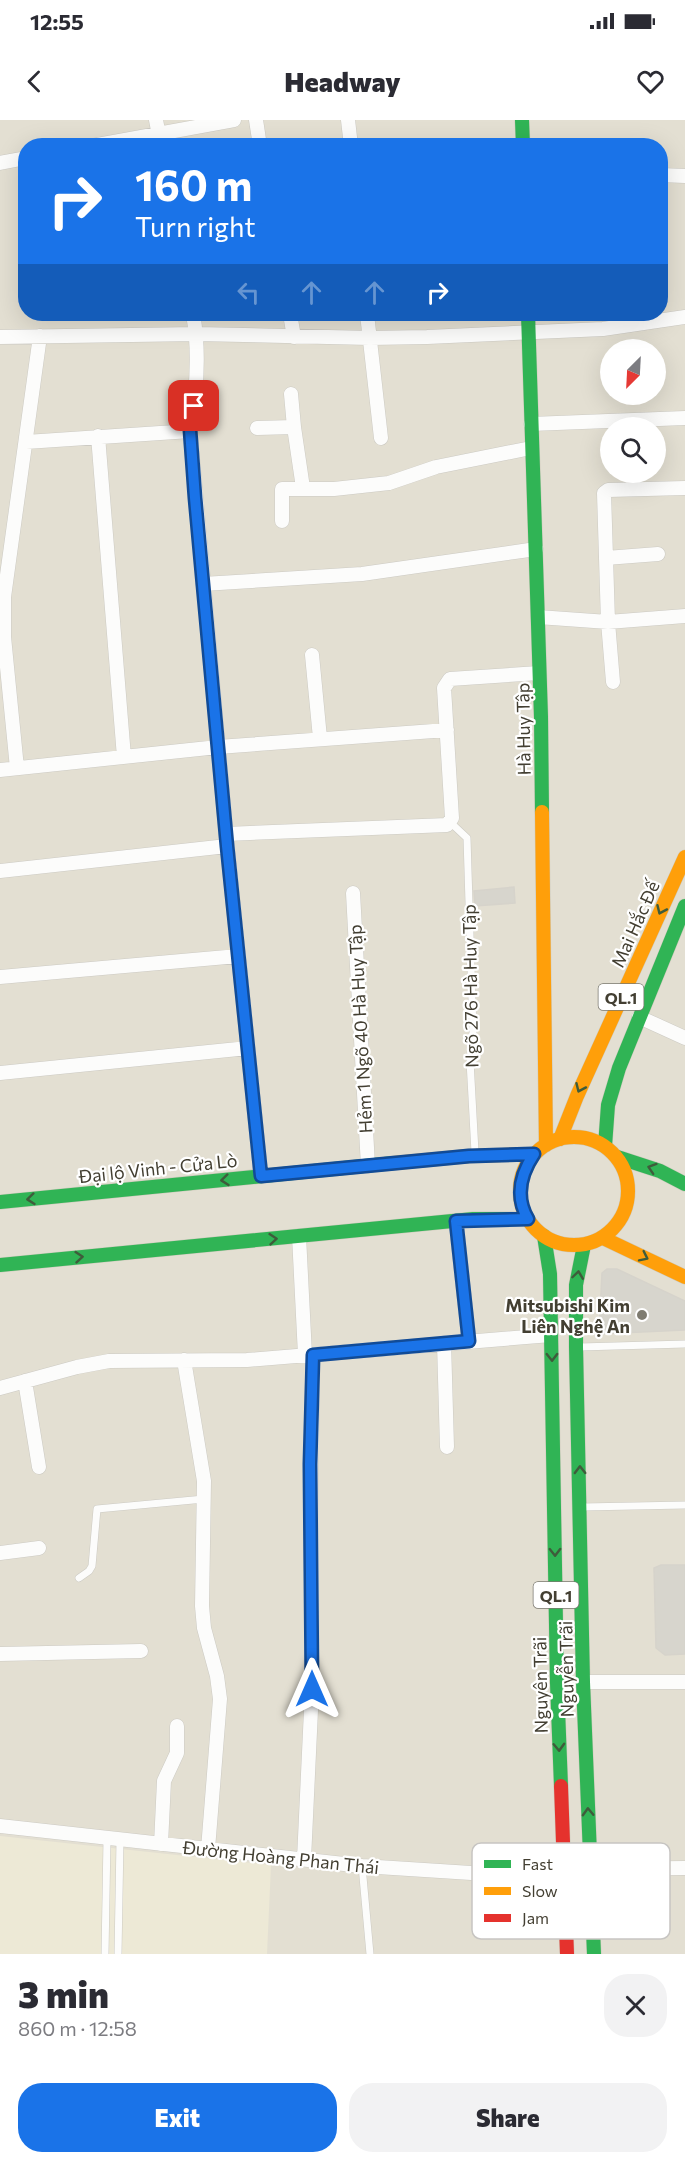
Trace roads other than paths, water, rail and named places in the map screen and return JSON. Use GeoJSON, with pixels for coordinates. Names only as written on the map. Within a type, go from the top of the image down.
{"type":"FeatureCollection","features":[{"type":"Feature","properties":{"kind":"main road"},"geometry":{"type":"LineString","coordinates":[[522,120],[523,138]]}},
{"type":"Feature","properties":{"kind":"main road","name":"Hà Huy Tập"},"geometry":{"type":"LineString","coordinates":[[528,321],[538,617],[546,1144]]}},
{"type":"Feature","properties":{"kind":"main road","name":"Mai Hắc Đế"},"geometry":{"type":"LineString","coordinates":[[560,1139],[577,1096],[685,857]]}},
{"type":"Feature","properties":{"kind":"main road","name":"QL.1"},"geometry":{"type":"LineString","coordinates":[[605,1146],[608,1105],[639,1017],[680,929],[685,906]]}},
{"type":"Feature","properties":{"kind":"main road"},"geometry":{"type":"LineString","coordinates":[[576,1137],[605,1146],[625,1170],[628,1201],[619,1222],[603,1238],[584,1245],[573,1246],[557,1243],[544,1236],[528,1219],[520,1197],[520,1182],[525,1167],[534,1154],[546,1144],[560,1139],[576,1137]]}},
{"type":"Feature","properties":{"kind":"main road","name":"Đại lộ Vinh - Cửa Lò"},"geometry":{"type":"LineString","coordinates":[[0,1202],[475,1156],[534,1154]]}},
{"type":"Feature","properties":{"kind":"main road"},"geometry":{"type":"LineString","coordinates":[[616,1157],[660,1171],[685,1184]]}},
{"type":"Feature","properties":{"kind":"main road"},"geometry":{"type":"LineString","coordinates":[[0,1265],[456,1221],[528,1219]]}},
{"type":"Feature","properties":{"kind":"main road","name":"Nguyên Trãi"},"geometry":{"type":"LineString","coordinates":[[544,1236],[550,1274],[562,1843]]}},
{"type":"Feature","properties":{"kind":"main road"},"geometry":{"type":"LineString","coordinates":[[603,1238],[685,1277]]}},
{"type":"Feature","properties":{"kind":"main road","name":"QL.1"},"geometry":{"type":"LineString","coordinates":[[576,1347],[576,1284],[584,1245]]}},
{"type":"Feature","properties":{"kind":"main road","name":"Nguyễn Trãi"},"geometry":{"type":"LineString","coordinates":[[576,1347],[589,1843]]}},
{"type":"Feature","properties":{"kind":"main road"},"geometry":{"type":"LineString","coordinates":[[557,1683],[583,1682]]}},
{"type":"Feature","properties":{"kind":"main road","name":"Nguyên Trãi"},"geometry":{"type":"LineString","coordinates":[[566,1939],[567,1954]]}},
{"type":"Feature","properties":{"kind":"main road","name":"Nguyễn Trãi"},"geometry":{"type":"LineString","coordinates":[[593,1939],[594,1954]]}},
{"type":"Feature","properties":{"kind":"street"},"geometry":{"type":"LineString","coordinates":[[133,138],[234,120]]}},
{"type":"Feature","properties":{"kind":"street"},"geometry":{"type":"LineString","coordinates":[[256,120],[259,138]]}},
{"type":"Feature","properties":{"kind":"street"},"geometry":{"type":"LineString","coordinates":[[348,120],[350,138]]}},
{"type":"Feature","properties":{"kind":"street"},"geometry":{"type":"LineString","coordinates":[[0,163],[18,160]]}},
{"type":"Feature","properties":{"kind":"street"},"geometry":{"type":"LineString","coordinates":[[668,175],[685,176]]}},
{"type":"Feature","properties":{"kind":"street"},"geometry":{"type":"LineString","coordinates":[[668,319],[685,317]]}},
{"type":"Feature","properties":{"kind":"street"},"geometry":{"type":"LineString","coordinates":[[194,321],[197,334],[197,377],[190,430],[218,747],[261,1176]]}},
{"type":"Feature","properties":{"kind":"street"},"geometry":{"type":"LineString","coordinates":[[291,321],[294,337]]}},
{"type":"Feature","properties":{"kind":"street"},"geometry":{"type":"LineString","coordinates":[[368,321],[381,438]]}},
{"type":"Feature","properties":{"kind":"street"},"geometry":{"type":"LineString","coordinates":[[0,337],[197,334],[370,338],[603,329],[658,321]]}},
{"type":"Feature","properties":{"kind":"street"},"geometry":{"type":"LineString","coordinates":[[17,768],[3,613],[6,576],[40,336]]}},
{"type":"Feature","properties":{"kind":"street"},"geometry":{"type":"LineString","coordinates":[[291,394],[303,488]]}},
{"type":"Feature","properties":{"kind":"street"},"geometry":{"type":"LineString","coordinates":[[531,424],[685,418]]}},
{"type":"Feature","properties":{"kind":"street"},"geometry":{"type":"LineString","coordinates":[[257,428],[294,427]]}},
{"type":"Feature","properties":{"kind":"street"},"geometry":{"type":"LineString","coordinates":[[26,442],[190,430]]}},
{"type":"Feature","properties":{"kind":"street"},"geometry":{"type":"LineString","coordinates":[[98,436],[124,757]]}},
{"type":"Feature","properties":{"kind":"street"},"geometry":{"type":"LineString","coordinates":[[282,521],[282,489],[351,488],[389,483],[436,467],[531,448]]}},
{"type":"Feature","properties":{"kind":"street"},"geometry":{"type":"LineString","coordinates":[[612,682],[605,492],[608,490],[685,488]]}},
{"type":"Feature","properties":{"kind":"street"},"geometry":{"type":"LineString","coordinates":[[203,584],[362,574],[536,549]]}},
{"type":"Feature","properties":{"kind":"street"},"geometry":{"type":"LineString","coordinates":[[606,558],[658,554]]}},
{"type":"Feature","properties":{"kind":"street"},"geometry":{"type":"LineString","coordinates":[[538,617],[608,622],[685,616]]}},
{"type":"Feature","properties":{"kind":"street"},"geometry":{"type":"LineString","coordinates":[[312,655],[320,738]]}},
{"type":"Feature","properties":{"kind":"street"},"geometry":{"type":"LineString","coordinates":[[0,871],[227,840],[447,825],[451,823],[452,818],[444,688],[450,679],[539,673]]}},
{"type":"Feature","properties":{"kind":"street"},"geometry":{"type":"LineString","coordinates":[[0,770],[218,747],[447,730]]}},
{"type":"Feature","properties":{"kind":"street","name":"Hẻm 1 Ngõ 40 Hà Huy Tập"},"geometry":{"type":"LineString","coordinates":[[353,893],[368,1166]]}},
{"type":"Feature","properties":{"kind":"street"},"geometry":{"type":"LineString","coordinates":[[0,977],[238,956]]}},
{"type":"Feature","properties":{"kind":"street"},"geometry":{"type":"LineString","coordinates":[[639,1017],[685,1038]]}},
{"type":"Feature","properties":{"kind":"street"},"geometry":{"type":"LineString","coordinates":[[0,1073],[248,1048]]}},
{"type":"Feature","properties":{"kind":"street"},"geometry":{"type":"LineString","coordinates":[[456,1221],[469,1341]]}},
{"type":"Feature","properties":{"kind":"street"},"geometry":{"type":"LineString","coordinates":[[299,1236],[309,1355],[312,1689],[304,1859]]}},
{"type":"Feature","properties":{"kind":"street"},"geometry":{"type":"LineString","coordinates":[[0,1388],[77,1367],[109,1361],[217,1361],[551,1335]]}},
{"type":"Feature","properties":{"kind":"street"},"geometry":{"type":"LineString","coordinates":[[444,1343],[447,1447]]}},
{"type":"Feature","properties":{"kind":"street"},"geometry":{"type":"LineString","coordinates":[[184,1360],[201,1460],[204,1499],[202,1606],[204,1628],[217,1676],[220,1699],[208,1849]]}},
{"type":"Feature","properties":{"kind":"street"},"geometry":{"type":"LineString","coordinates":[[25,1381],[39,1467]]}},
{"type":"Feature","properties":{"kind":"street"},"geometry":{"type":"LineString","coordinates":[[0,1553],[39,1548]]}},
{"type":"Feature","properties":{"kind":"street"},"geometry":{"type":"LineString","coordinates":[[0,1654],[141,1651]]}},
{"type":"Feature","properties":{"kind":"street"},"geometry":{"type":"LineString","coordinates":[[583,1682],[685,1682]]}},
{"type":"Feature","properties":{"kind":"street"},"geometry":{"type":"LineString","coordinates":[[161,1844],[164,1781],[177,1753],[177,1726]]}},
{"type":"Feature","properties":{"kind":"street","name":"Đường Hoàng Phan Thái"},"geometry":{"type":"LineString","coordinates":[[0,1826],[362,1866],[472,1873]]}},
{"type":"Feature","properties":{"kind":"street"},"geometry":{"type":"LineString","coordinates":[[670,1868],[685,1868]]}},
{"type":"Feature","properties":{"kind":"lane","name":"Ngõ 276 Hà Huy Tập"},"geometry":{"type":"LineString","coordinates":[[451,823],[467,838],[473,1032],[470,1061],[475,1156]]}},
{"type":"Feature","properties":{"kind":"lane"},"geometry":{"type":"LineString","coordinates":[[576,1347],[685,1344]]}},
{"type":"Feature","properties":{"kind":"lane"},"geometry":{"type":"LineString","coordinates":[[79,1578],[92,1566],[97,1509],[204,1499]]}},
{"type":"Feature","properties":{"kind":"lane"},"geometry":{"type":"LineString","coordinates":[[581,1507],[685,1506]]}},
{"type":"Feature","properties":{"kind":"lane"},"geometry":{"type":"LineString","coordinates":[[105,1954],[114,1839]]}},
{"type":"Feature","properties":{"kind":"lane"},"geometry":{"type":"LineString","coordinates":[[114,1839],[118,1954]]}},
{"type":"Feature","properties":{"kind":"lane"},"geometry":{"type":"LineString","coordinates":[[362,1866],[370,1954]]}},
{"type":"Feature","properties":{"kind":"place","name":"Mitsubishi Kim Liên Nghệ An"},"geometry":{"type":"Point","coordinates":[642,1315]}}]}
